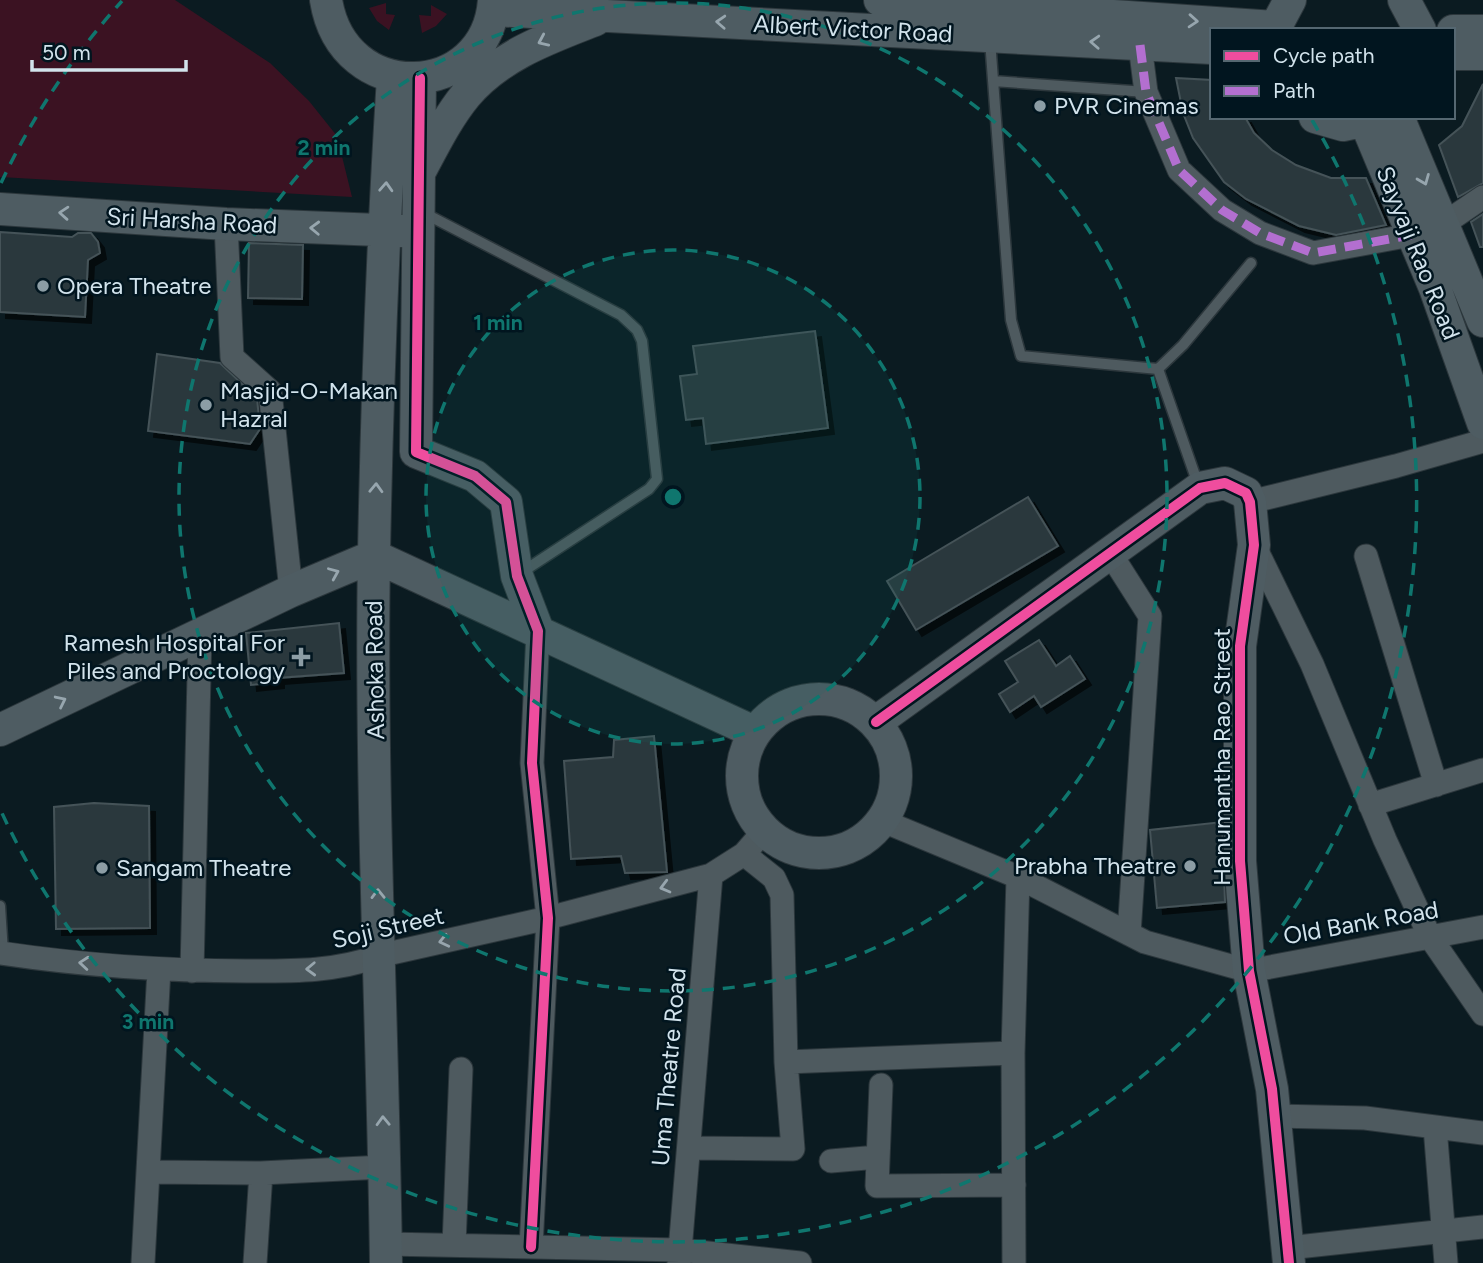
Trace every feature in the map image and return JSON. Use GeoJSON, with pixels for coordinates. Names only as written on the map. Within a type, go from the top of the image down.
{"type":"FeatureCollection","features":[{"type":"Feature","properties":{"kind":"main road"},"geometry":{"type":"LineString","coordinates":[[322,0],[332,27],[346,50],[367,68],[406,78],[445,71],[468,56],[484,35],[494,5]]}},
{"type":"Feature","properties":{"kind":"main road","name":"Albert Victor Road"},"geometry":{"type":"LineString","coordinates":[[880,0],[1052,6],[1274,28]]}},
{"type":"Feature","properties":{"kind":"main road"},"geometry":{"type":"LineString","coordinates":[[1274,28],[1290,0]]}},
{"type":"Feature","properties":{"kind":"main road"},"geometry":{"type":"LineString","coordinates":[[1404,0],[1413,11],[1419,28]]}},
{"type":"Feature","properties":{"kind":"main road","name":"Albert Victor Road"},"geometry":{"type":"LineString","coordinates":[[494,5],[607,16],[1210,48]]}},
{"type":"Feature","properties":{"kind":"main road"},"geometry":{"type":"LineString","coordinates":[[417,175],[467,95],[496,67],[524,50],[607,16]]}},
{"type":"Feature","properties":{"kind":"main road"},"geometry":{"type":"LineString","coordinates":[[1455,31],[1483,31]]}},
{"type":"Feature","properties":{"kind":"main road"},"geometry":{"type":"LineString","coordinates":[[1455,54],[1483,54]]}},
{"type":"Feature","properties":{"kind":"main road"},"geometry":{"type":"LineString","coordinates":[[406,78],[417,175],[416,452],[475,476],[506,502],[517,576],[538,631]]}},
{"type":"Feature","properties":{"kind":"main road","name":"Ashoka Road"},"geometry":{"type":"LineString","coordinates":[[386,1253],[378,956],[374,556],[383,231],[406,78]]}},
{"type":"Feature","properties":{"kind":"main road"},"geometry":{"type":"LineString","coordinates":[[1322,119],[1343,125],[1374,120]]}},
{"type":"Feature","properties":{"kind":"main road","name":"Sayyaji Rao Road"},"geometry":{"type":"LineString","coordinates":[[1399,119],[1442,225],[1474,276],[1483,321]]}},
{"type":"Feature","properties":{"kind":"main road","name":"Sayyaji Rao Road"},"geometry":{"type":"LineString","coordinates":[[1374,120],[1411,235],[1435,288],[1483,423]]}},
{"type":"Feature","properties":{"kind":"main road","name":"Sri Harsha Road"},"geometry":{"type":"LineString","coordinates":[[0,209],[383,231],[416,220]]}},
{"type":"Feature","properties":{"kind":"main road"},"geometry":{"type":"LineString","coordinates":[[876,722],[1200,488],[1225,483],[1236,486],[1246,493],[1250,502]]}},
{"type":"Feature","properties":{"kind":"main road","name":"Hanumantha Rao Street"},"geometry":{"type":"LineString","coordinates":[[1250,502],[1254,545],[1240,646],[1240,861],[1249,971],[1275,1116],[1289,1256]]}},
{"type":"Feature","properties":{"kind":"main road"},"geometry":{"type":"LineString","coordinates":[[0,730],[291,591],[374,556],[754,733]]}},
{"type":"Feature","properties":{"kind":"main road"},"geometry":{"type":"LineString","coordinates":[[813,698],[836,700],[858,708],[876,722],[888,740],[896,760],[897,781],[893,802],[883,821],[863,840],[839,851],[812,853],[754,842],[741,783],[743,757],[754,733],[770,715],[790,704],[813,698]]}},
{"type":"Feature","properties":{"kind":"street"},"geometry":{"type":"LineString","coordinates":[[1140,45],[1146,92],[1179,170],[1222,209],[1260,233],[1313,253],[1411,235]]}},
{"type":"Feature","properties":{"kind":"street"},"geometry":{"type":"LineString","coordinates":[[1442,225],[1483,197]]}},
{"type":"Feature","properties":{"kind":"street"},"geometry":{"type":"LineString","coordinates":[[226,224],[232,357],[270,391],[291,591]]}},
{"type":"Feature","properties":{"kind":"street"},"geometry":{"type":"LineString","coordinates":[[1250,502],[1396,466],[1483,440]]}},
{"type":"Feature","properties":{"kind":"street"},"geometry":{"type":"LineString","coordinates":[[1254,545],[1312,664],[1370,805],[1430,937],[1483,1014]]}},
{"type":"Feature","properties":{"kind":"street"},"geometry":{"type":"LineString","coordinates":[[1110,553],[1150,616],[1129,934]]}},
{"type":"Feature","properties":{"kind":"street"},"geometry":{"type":"LineString","coordinates":[[1366,556],[1436,785]]}},
{"type":"Feature","properties":{"kind":"street"},"geometry":{"type":"LineString","coordinates":[[531,1247],[548,918],[532,763],[538,631]]}},
{"type":"Feature","properties":{"kind":"street"},"geometry":{"type":"LineString","coordinates":[[192,971],[200,634]]}},
{"type":"Feature","properties":{"kind":"street"},"geometry":{"type":"LineString","coordinates":[[1370,805],[1483,770]]}},
{"type":"Feature","properties":{"kind":"street"},"geometry":{"type":"LineString","coordinates":[[883,821],[1018,877],[1144,942],[1249,971]]}},
{"type":"Feature","properties":{"kind":"street"},"geometry":{"type":"LineString","coordinates":[[689,1148],[793,1149],[786,1062],[782,895],[754,842]]}},
{"type":"Feature","properties":{"kind":"street","name":"Soji Street"},"geometry":{"type":"LineString","coordinates":[[2,953],[192,971],[332,969],[548,918],[711,875],[754,842]]}},
{"type":"Feature","properties":{"kind":"street","name":"Uma Theatre Road"},"geometry":{"type":"LineString","coordinates":[[679,1256],[711,875]]}},
{"type":"Feature","properties":{"kind":"street"},"geometry":{"type":"LineString","coordinates":[[1014,1263],[1013,1053],[1018,877]]}},
{"type":"Feature","properties":{"kind":"street","name":"Old Bank Road"},"geometry":{"type":"LineString","coordinates":[[1249,971],[1483,927]]}},
{"type":"Feature","properties":{"kind":"street"},"geometry":{"type":"LineString","coordinates":[[143,1263],[159,969]]}},
{"type":"Feature","properties":{"kind":"street"},"geometry":{"type":"LineString","coordinates":[[786,1062],[1013,1053]]}},
{"type":"Feature","properties":{"kind":"street"},"geometry":{"type":"LineString","coordinates":[[454,1245],[461,1069]]}},
{"type":"Feature","properties":{"kind":"street"},"geometry":{"type":"LineString","coordinates":[[881,1085],[877,1186],[1014,1185]]}},
{"type":"Feature","properties":{"kind":"street"},"geometry":{"type":"LineString","coordinates":[[1275,1116],[1365,1118],[1483,1133]]}},
{"type":"Feature","properties":{"kind":"street"},"geometry":{"type":"LineString","coordinates":[[1435,1127],[1446,1263]]}},
{"type":"Feature","properties":{"kind":"street"},"geometry":{"type":"LineString","coordinates":[[831,1161],[878,1157]]}},
{"type":"Feature","properties":{"kind":"street"},"geometry":{"type":"LineString","coordinates":[[148,1172],[261,1173],[384,1167]]}},
{"type":"Feature","properties":{"kind":"street"},"geometry":{"type":"LineString","coordinates":[[255,1263],[261,1173]]}},
{"type":"Feature","properties":{"kind":"street"},"geometry":{"type":"LineString","coordinates":[[1289,1256],[1483,1227]]}},
{"type":"Feature","properties":{"kind":"street"},"geometry":{"type":"LineString","coordinates":[[386,1253],[454,1245],[487,1254],[531,1247],[559,1255],[679,1256],[800,1263]]}},
{"type":"Feature","properties":{"kind":"lane"},"geometry":{"type":"LineString","coordinates":[[989,36],[1011,320],[1021,356],[1158,369],[1183,345],[1251,263]]}},
{"type":"Feature","properties":{"kind":"lane"},"geometry":{"type":"LineString","coordinates":[[993,81],[1146,92]]}},
{"type":"Feature","properties":{"kind":"lane"},"geometry":{"type":"LineString","coordinates":[[416,220],[621,315],[637,330],[642,341],[657,479],[649,489],[517,576]]}},
{"type":"Feature","properties":{"kind":"lane"},"geometry":{"type":"LineString","coordinates":[[1158,369],[1200,488]]}},
{"type":"Feature","properties":{"kind":"lane"},"geometry":{"type":"LineString","coordinates":[[0,906],[2,953]]}},
{"type":"Feature","properties":{"kind":"shaded area"},"geometry":{"type":"Polygon","coordinates":[[[0,0],[175,0],[270,63],[309,101],[337,136],[352,197],[0,177],[0,0]]]}},
{"type":"Feature","properties":{"kind":"shaded area"},"geometry":{"type":"Polygon","coordinates":[[[386,3],[386,14],[395,15],[389,30],[377,21],[369,8],[386,3]]]}},
{"type":"Feature","properties":{"kind":"shaded area"},"geometry":{"type":"Polygon","coordinates":[[[431,5],[447,14],[436,26],[422,33],[419,15],[431,16],[431,5]]]}},
{"type":"Feature","properties":{"kind":"building"},"geometry":{"type":"Polygon","coordinates":[[[1176,78],[1210,80],[1210,119],[1246,119],[1254,133],[1272,150],[1296,165],[1331,178],[1366,178],[1386,225],[1336,235],[1299,226],[1246,199],[1224,182],[1193,138],[1183,113],[1176,78]]]}},
{"type":"Feature","properties":{"kind":"building"},"geometry":{"type":"Polygon","coordinates":[[[1483,84],[1483,183],[1458,197],[1439,145],[1462,126],[1483,84]]]}},
{"type":"Feature","properties":{"kind":"building"},"geometry":{"type":"Polygon","coordinates":[[[1483,214],[1483,247],[1480,247],[1471,222],[1483,214]]]}},
{"type":"Feature","properties":{"kind":"building","name":"Opera Theatre"},"geometry":{"type":"Polygon","coordinates":[[[0,232],[72,237],[78,233],[91,233],[98,242],[100,253],[88,260],[85,317],[0,312],[0,232]]]}},
{"type":"Feature","properties":{"kind":"building"},"geometry":{"type":"Polygon","coordinates":[[[249,243],[303,245],[302,299],[248,298],[249,243]]]}},
{"type":"Feature","properties":{"kind":"building"},"geometry":{"type":"Polygon","coordinates":[[[815,331],[828,428],[706,444],[703,418],[686,420],[680,376],[697,374],[693,346],[815,331]]]}},
{"type":"Feature","properties":{"kind":"building","name":"Masjid-O-Makan Hazral"},"geometry":{"type":"Polygon","coordinates":[[[157,354],[220,363],[257,398],[260,429],[250,444],[148,431],[157,354]]]}},
{"type":"Feature","properties":{"kind":"building"},"geometry":{"type":"Polygon","coordinates":[[[1028,497],[1058,546],[916,630],[887,581],[1028,497]]]}},
{"type":"Feature","properties":{"kind":"building"},"geometry":{"type":"Polygon","coordinates":[[[339,623],[344,673],[278,678],[278,682],[251,685],[246,633],[339,623]]]}},
{"type":"Feature","properties":{"kind":"building"},"geometry":{"type":"Polygon","coordinates":[[[1039,640],[1056,666],[1070,656],[1085,679],[1041,707],[1034,696],[1010,712],[999,694],[1018,682],[1005,661],[1039,640]]]}},
{"type":"Feature","properties":{"kind":"building"},"geometry":{"type":"Polygon","coordinates":[[[654,736],[667,872],[625,873],[621,856],[571,859],[564,761],[613,757],[614,740],[654,736]]]}},
{"type":"Feature","properties":{"kind":"building","name":"Sangam Theatre"},"geometry":{"type":"Polygon","coordinates":[[[94,803],[149,806],[150,928],[56,929],[54,807],[94,803]]]}},
{"type":"Feature","properties":{"kind":"building","name":"Prabha Theatre"},"geometry":{"type":"Polygon","coordinates":[[[1222,822],[1225,902],[1157,908],[1150,830],[1222,822]]]}},
{"type":"Feature","properties":{"kind":"marked path"},"geometry":{"type":"LineString","coordinates":[[1140,45],[1146,92],[1179,170],[1222,210],[1260,233],[1313,253],[1411,235]]}},
{"type":"Feature","properties":{"kind":"cycle path"},"geometry":{"type":"LineString","coordinates":[[420,78],[416,452],[475,476],[506,502],[517,576],[538,631],[532,763],[548,918],[531,1247]]}},
{"type":"Feature","properties":{"kind":"cycle path"},"geometry":{"type":"LineString","coordinates":[[876,722],[1200,488],[1225,483],[1246,493],[1250,502],[1254,545],[1240,646],[1240,861],[1249,971],[1272,1089],[1289,1263]]}},
{"type":"Feature","properties":{"kind":"place","name":"PVR Cinemas"},"geometry":{"type":"Point","coordinates":[1040,106]}},
{"type":"Feature","properties":{"kind":"place","name":"Opera Theatre"},"geometry":{"type":"Point","coordinates":[43,286]}},
{"type":"Feature","properties":{"kind":"place","name":"Masjid-O-Makan Hazral"},"geometry":{"type":"Point","coordinates":[206,405]}},
{"type":"Feature","properties":{"kind":"place","name":"Ramesh Hospital For Piles and Proctology"},"geometry":{"type":"Point","coordinates":[301,657]}},
{"type":"Feature","properties":{"kind":"place","name":"Prabha Theatre"},"geometry":{"type":"Point","coordinates":[1190,866]}},
{"type":"Feature","properties":{"kind":"place","name":"Sangam Theatre"},"geometry":{"type":"Point","coordinates":[102,868]}}]}
